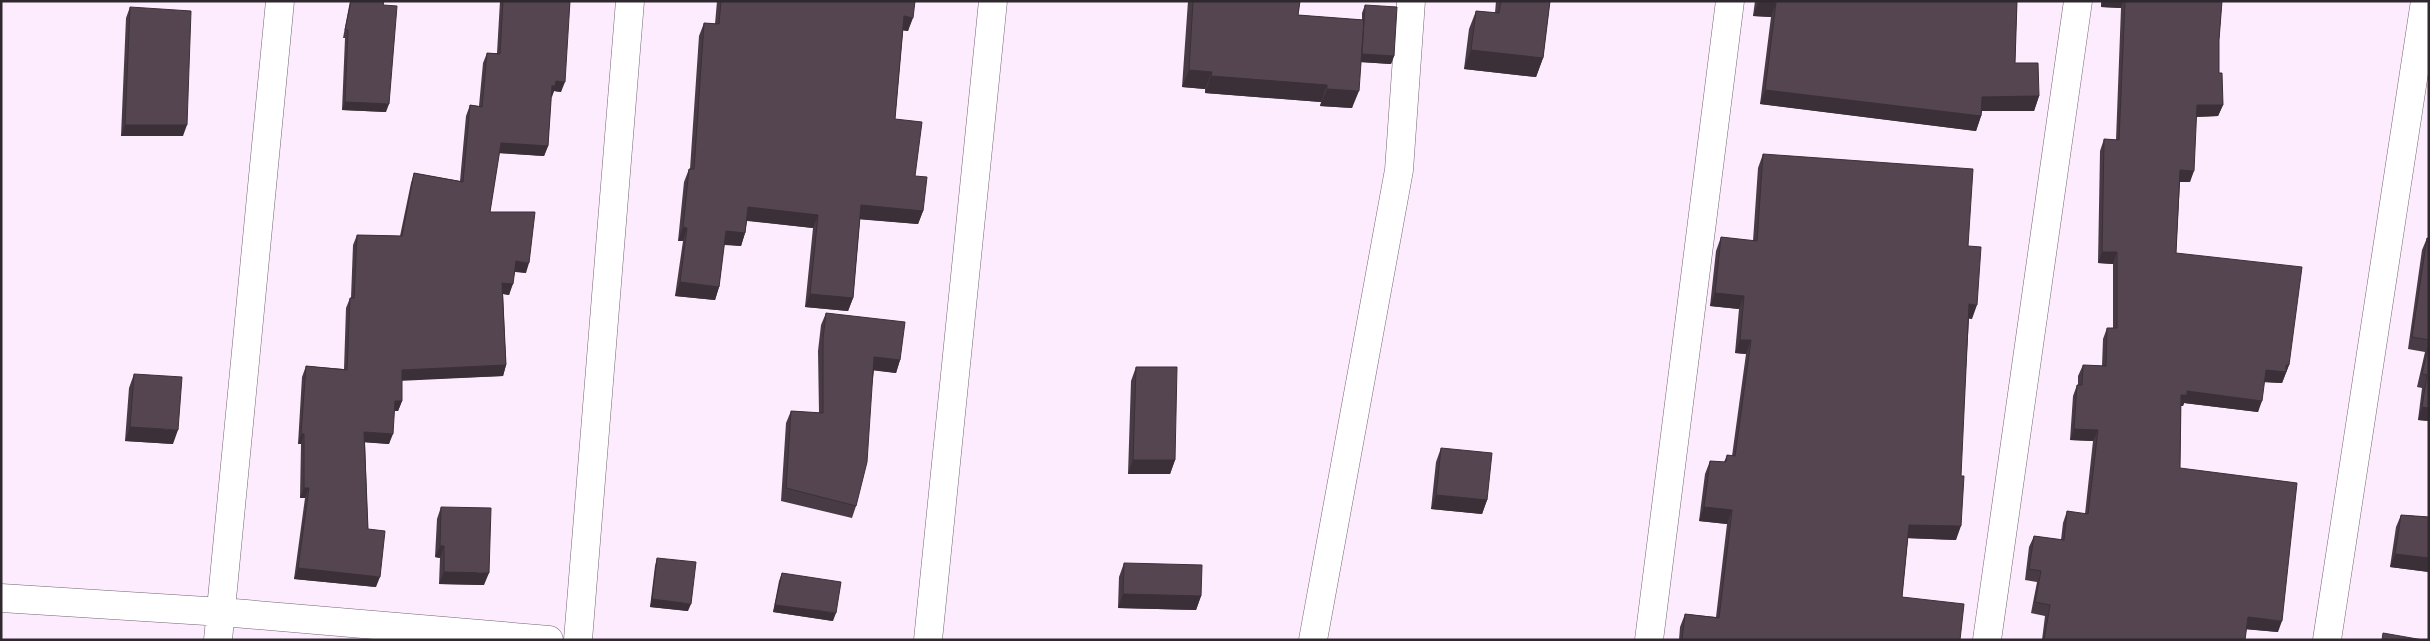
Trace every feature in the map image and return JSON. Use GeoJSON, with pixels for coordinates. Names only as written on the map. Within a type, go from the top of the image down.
{"type":"FeatureCollection","features":[{"type":"Feature","properties":{"kind":"street"},"geometry":{"type":"LineString","coordinates":[[218,640],[280,1]]}},
{"type":"Feature","properties":{"kind":"street"},"geometry":{"type":"LineString","coordinates":[[578,640],[630,1]]}},
{"type":"Feature","properties":{"kind":"street"},"geometry":{"type":"LineString","coordinates":[[928,640],[993,1]]}},
{"type":"Feature","properties":{"kind":"street"},"geometry":{"type":"LineString","coordinates":[[1313,640],[1399,170],[1411,1]]}},
{"type":"Feature","properties":{"kind":"street"},"geometry":{"type":"LineString","coordinates":[[1649,640],[1730,1]]}},
{"type":"Feature","properties":{"kind":"street"},"geometry":{"type":"LineString","coordinates":[[1987,640],[2078,1]]}},
{"type":"Feature","properties":{"kind":"street"},"geometry":{"type":"LineString","coordinates":[[2327,640],[2425,1]]}},
{"type":"Feature","properties":{"kind":"street"},"geometry":{"type":"LineString","coordinates":[[1,598],[222,612],[549,640]]}},
{"type":"Feature","properties":{"kind":"building"},"geometry":{"type":"Polygon","coordinates":[[[351,1],[384,1],[383,5],[397,6],[389,104],[345,102],[348,30],[345,30],[351,1]]]}},
{"type":"Feature","properties":{"kind":"building"},"geometry":{"type":"Polygon","coordinates":[[[503,1],[570,1],[565,82],[556,81],[555,86],[552,86],[548,146],[501,143],[490,212],[535,212],[529,263],[516,261],[513,284],[502,283],[506,365],[402,370],[402,401],[395,401],[393,434],[364,432],[368,529],[385,531],[380,577],[298,568],[309,488],[304,488],[304,434],[301,434],[306,366],[347,370],[350,298],[354,298],[357,235],[402,236],[414,173],[463,182],[470,105],[482,107],[487,53],[500,54],[503,1]]]}},
{"type":"Feature","properties":{"kind":"building"},"geometry":{"type":"Polygon","coordinates":[[[721,1],[915,1],[913,18],[904,16],[895,119],[922,122],[915,176],[927,177],[923,211],[861,205],[853,298],[810,294],[818,215],[748,207],[745,233],[726,231],[719,287],[680,282],[687,228],[683,227],[689,169],[694,169],[704,23],[719,24],[721,1]]]}},
{"type":"Feature","properties":{"kind":"building"},"geometry":{"type":"Polygon","coordinates":[[[1193,1],[1300,1],[1298,15],[1364,20],[1359,91],[1327,89],[1327,85],[1211,76],[1212,72],[1189,70],[1193,1]]]}},
{"type":"Feature","properties":{"kind":"building"},"geometry":{"type":"Polygon","coordinates":[[[1501,1],[1550,1],[1543,58],[1471,50],[1476,11],[1499,13],[1501,1]]]}},
{"type":"Feature","properties":{"kind":"building"},"geometry":{"type":"Polygon","coordinates":[[[1759,1],[2017,1],[2015,63],[2038,63],[2039,96],[1982,97],[1981,116],[1765,90],[1776,3],[1759,1]]]}},
{"type":"Feature","properties":{"kind":"building"},"geometry":{"type":"Polygon","coordinates":[[[2125,1],[2222,1],[2219,73],[2222,73],[2223,105],[2197,105],[2194,171],[2180,170],[2176,253],[2302,267],[2289,365],[2286,365],[2286,372],[2266,370],[2262,401],[2187,391],[2187,395],[2181,395],[2180,468],[2297,483],[2282,621],[2248,617],[2245,640],[2044,640],[2050,605],[2035,602],[2041,571],[2029,569],[2034,536],[2064,540],[2067,511],[2088,514],[2098,430],[2074,429],[2077,385],[2082,385],[2083,365],[2106,366],[2107,328],[2117,328],[2117,252],[2102,252],[2104,139],[2119,140],[2125,1]]]}},
{"type":"Feature","properties":{"kind":"building"},"geometry":{"type":"Polygon","coordinates":[[[1365,5],[1397,7],[1394,56],[1362,54],[1365,5]]]}},
{"type":"Feature","properties":{"kind":"building"},"geometry":{"type":"Polygon","coordinates":[[[130,7],[191,11],[187,125],[125,125],[130,7]]]}},
{"type":"Feature","properties":{"kind":"building"},"geometry":{"type":"Polygon","coordinates":[[[1763,154],[1973,169],[1968,246],[1981,247],[1977,305],[1969,304],[1961,476],[1964,476],[1961,526],[1909,525],[1902,597],[1964,604],[1960,640],[1682,640],[1685,614],[1719,618],[1732,510],[1704,507],[1710,461],[1726,462],[1727,455],[1735,456],[1751,340],[1740,340],[1744,296],[1715,293],[1721,237],[1757,241],[1763,154]]]}},
{"type":"Feature","properties":{"kind":"building"},"geometry":{"type":"Polygon","coordinates":[[[2427,238],[2429,238],[2429,340],[2412,337],[2427,238]]]}},
{"type":"Feature","properties":{"kind":"building"},"geometry":{"type":"Polygon","coordinates":[[[826,313],[905,322],[900,360],[874,357],[867,462],[856,506],[786,488],[791,411],[823,413],[823,338],[826,313]]]}},
{"type":"Feature","properties":{"kind":"building"},"geometry":{"type":"Polygon","coordinates":[[[2429,343],[2429,408],[2422,407],[2427,375],[2422,374],[2429,343]]]}},
{"type":"Feature","properties":{"kind":"building"},"geometry":{"type":"Polygon","coordinates":[[[1136,367],[1177,367],[1175,460],[1133,460],[1136,367]]]}},
{"type":"Feature","properties":{"kind":"building"},"geometry":{"type":"Polygon","coordinates":[[[134,374],[182,377],[178,430],[130,427],[134,374]]]}},
{"type":"Feature","properties":{"kind":"building"},"geometry":{"type":"Polygon","coordinates":[[[1441,448],[1492,453],[1487,500],[1436,495],[1441,448]]]}},
{"type":"Feature","properties":{"kind":"building"},"geometry":{"type":"Polygon","coordinates":[[[441,507],[491,508],[489,573],[444,572],[444,546],[440,546],[441,507]]]}},
{"type":"Feature","properties":{"kind":"building"},"geometry":{"type":"Polygon","coordinates":[[[2401,515],[2429,517],[2429,558],[2395,554],[2401,515]]]}},
{"type":"Feature","properties":{"kind":"building"},"geometry":{"type":"Polygon","coordinates":[[[657,558],[696,562],[691,604],[652,599],[657,558]]]}},
{"type":"Feature","properties":{"kind":"building"},"geometry":{"type":"Polygon","coordinates":[[[1124,563],[1202,565],[1201,596],[1123,594],[1124,563]]]}},
{"type":"Feature","properties":{"kind":"building"},"geometry":{"type":"Polygon","coordinates":[[[782,573],[841,582],[836,613],[775,605],[782,573]]]}},
{"type":"Feature","properties":{"kind":"building"},"geometry":{"type":"Polygon","coordinates":[[[2383,633],[2423,640],[2382,640],[2383,633]]]}}]}
